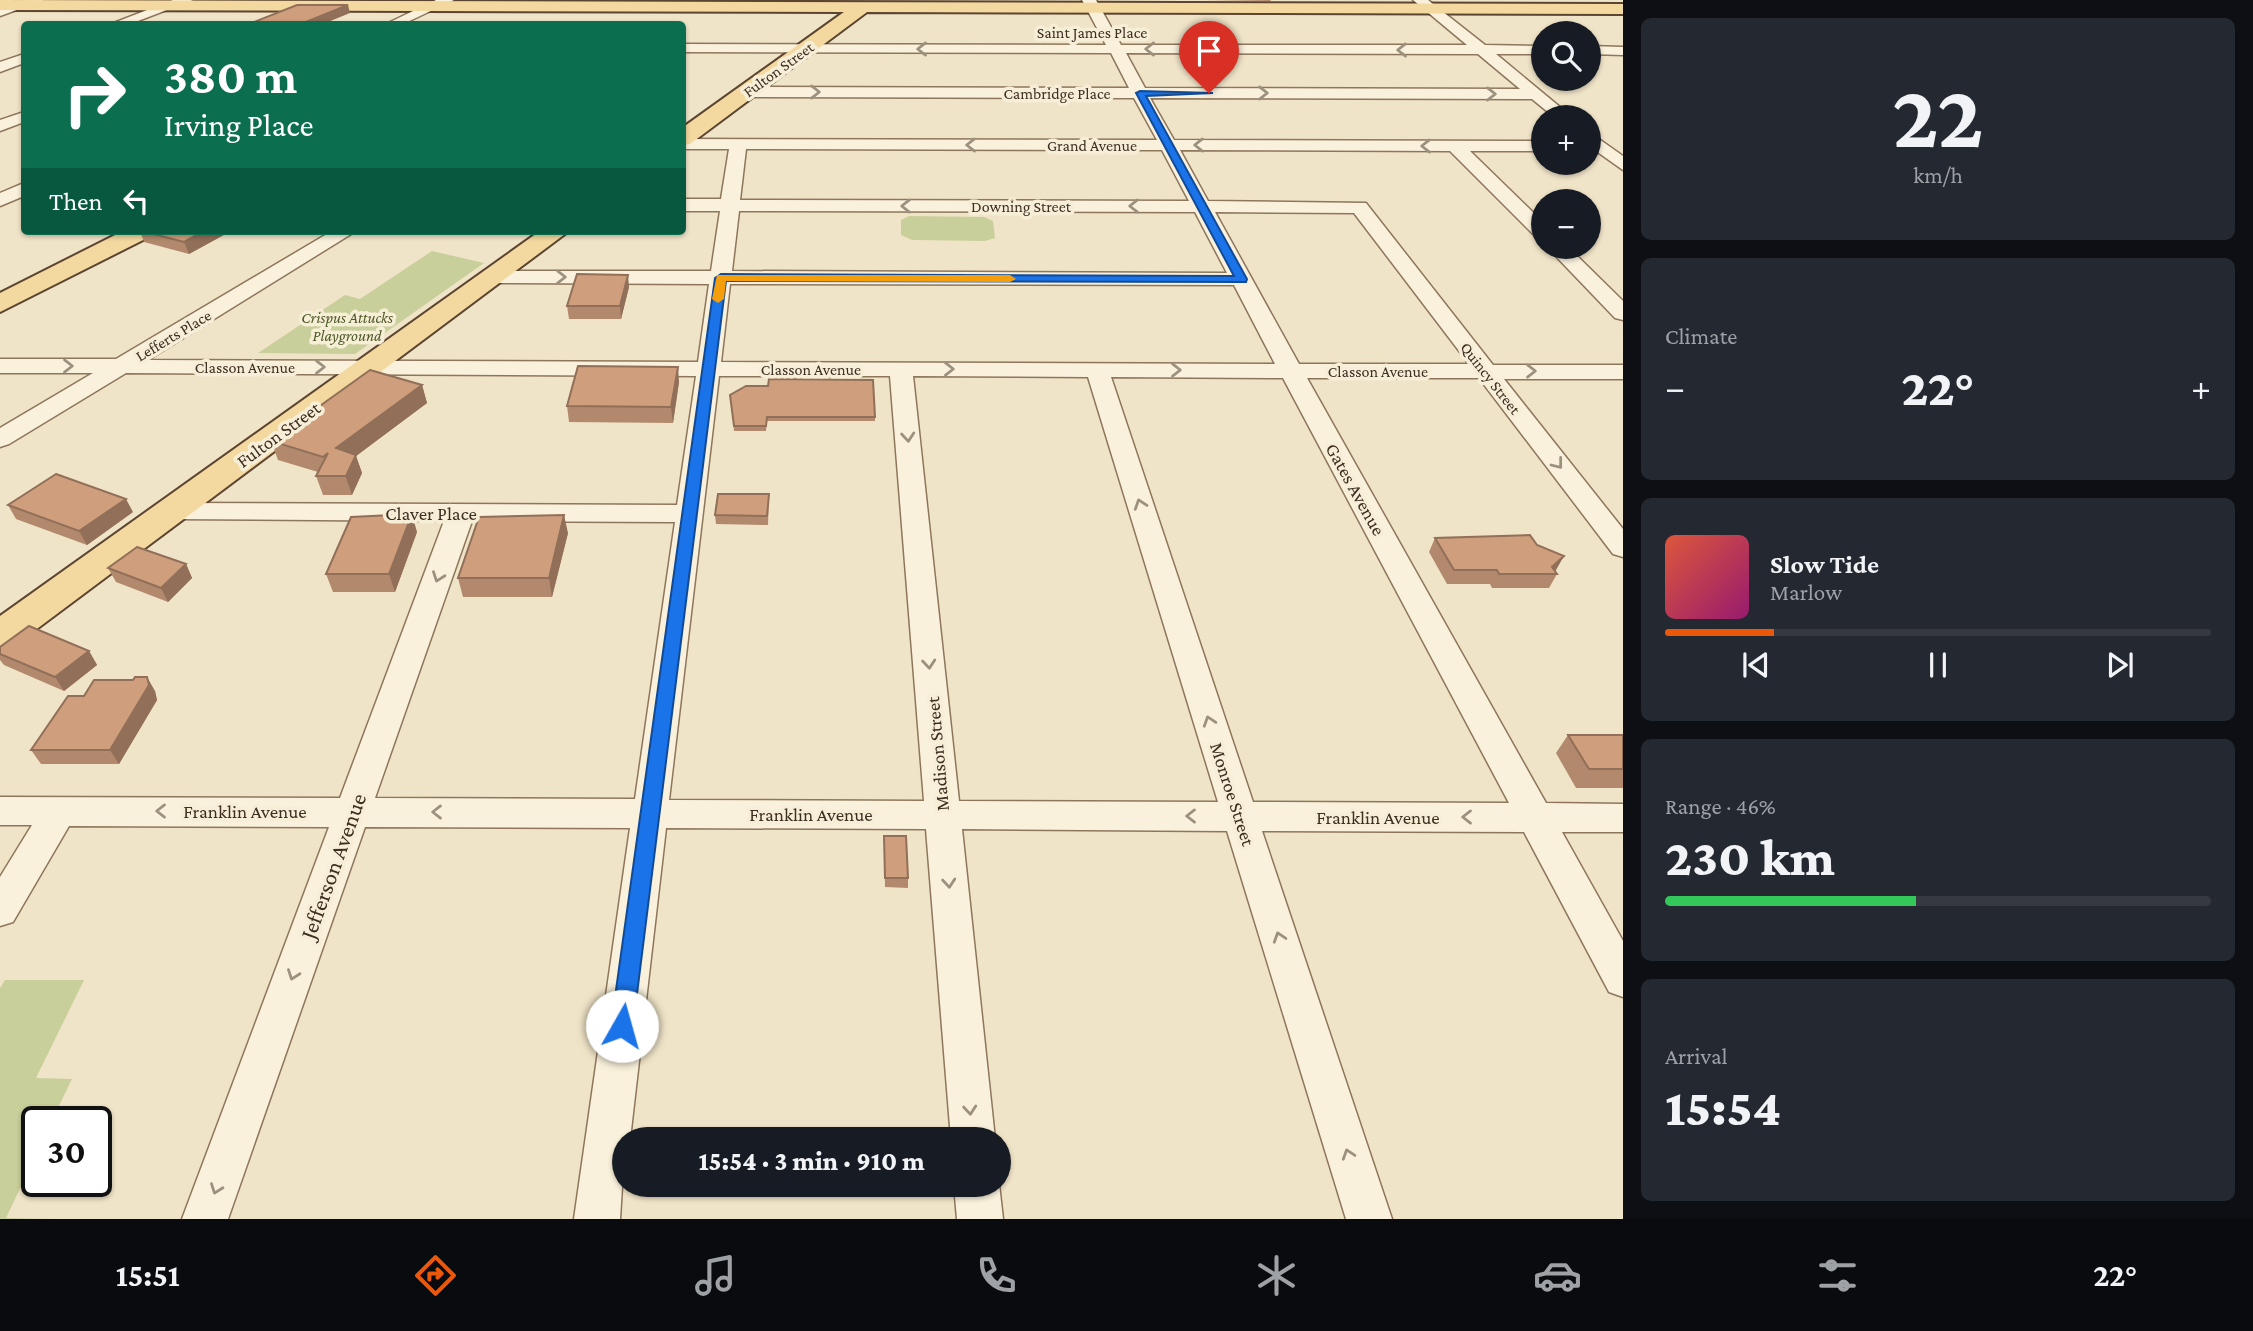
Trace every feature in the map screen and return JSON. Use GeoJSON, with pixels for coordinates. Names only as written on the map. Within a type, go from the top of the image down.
{"type":"FeatureCollection","features":[{"type":"Feature","properties":{"kind":"main road"},"geometry":{"type":"LineString","coordinates":[[0,5],[440,3],[564,9],[867,4],[1426,4],[1623,9]]}},
{"type":"Feature","properties":{"kind":"main road","name":"Fulton Street"},"geometry":{"type":"LineString","coordinates":[[686,138],[867,4]]}},
{"type":"Feature","properties":{"kind":"main road"},"geometry":{"type":"LineString","coordinates":[[530,21],[564,9]]}},
{"type":"Feature","properties":{"kind":"main road"},"geometry":{"type":"LineString","coordinates":[[0,287],[103,235]]}},
{"type":"Feature","properties":{"kind":"main road"},"geometry":{"type":"LineString","coordinates":[[0,304],[134,235]]}},
{"type":"Feature","properties":{"kind":"main road","name":"Fulton Street"},"geometry":{"type":"LineString","coordinates":[[0,636],[551,235]]}},
{"type":"Feature","properties":{"kind":"street"},"geometry":{"type":"LineString","coordinates":[[0,12],[29,3]]}},
{"type":"Feature","properties":{"kind":"street"},"geometry":{"type":"LineString","coordinates":[[127,21],[179,3]]}},
{"type":"Feature","properties":{"kind":"street"},"geometry":{"type":"LineString","coordinates":[[268,20],[310,3]]}},
{"type":"Feature","properties":{"kind":"street"},"geometry":{"type":"LineString","coordinates":[[400,21],[440,3]]}},
{"type":"Feature","properties":{"kind":"street","name":"Gates Avenue"},"geometry":{"type":"LineString","coordinates":[[1091,4],[1623,979]]}},
{"type":"Feature","properties":{"kind":"street"},"geometry":{"type":"LineString","coordinates":[[1426,4],[1549,105]]}},
{"type":"Feature","properties":{"kind":"street","name":"Saint James Place"},"geometry":{"type":"LineString","coordinates":[[686,48],[1531,50]]}},
{"type":"Feature","properties":{"kind":"street"},"geometry":{"type":"LineString","coordinates":[[1601,51],[1623,51]]}},
{"type":"Feature","properties":{"kind":"street"},"geometry":{"type":"LineString","coordinates":[[1605,51],[1623,63]]}},
{"type":"Feature","properties":{"kind":"street"},"geometry":{"type":"LineString","coordinates":[[0,68],[21,59]]}},
{"type":"Feature","properties":{"kind":"street"},"geometry":{"type":"LineString","coordinates":[[0,68],[21,73]]}},
{"type":"Feature","properties":{"kind":"street","name":"Cambridge Place"},"geometry":{"type":"LineString","coordinates":[[747,92],[1536,94]]}},
{"type":"Feature","properties":{"kind":"street"},"geometry":{"type":"LineString","coordinates":[[0,126],[21,118]]}},
{"type":"Feature","properties":{"kind":"street","name":"Grand Avenue"},"geometry":{"type":"LineString","coordinates":[[686,141],[738,144],[1531,146]]}},
{"type":"Feature","properties":{"kind":"street"},"geometry":{"type":"LineString","coordinates":[[597,1219],[738,144]]}},
{"type":"Feature","properties":{"kind":"street"},"geometry":{"type":"LineString","coordinates":[[1601,144],[1623,146]]}},
{"type":"Feature","properties":{"kind":"street"},"geometry":{"type":"LineString","coordinates":[[1455,146],[1531,221]]}},
{"type":"Feature","properties":{"kind":"street"},"geometry":{"type":"LineString","coordinates":[[1601,149],[1623,165]]}},
{"type":"Feature","properties":{"kind":"street"},"geometry":{"type":"LineString","coordinates":[[0,200],[21,190]]}},
{"type":"Feature","properties":{"kind":"street","name":"Downing Street"},"geometry":{"type":"LineString","coordinates":[[686,205],[1359,207]]}},
{"type":"Feature","properties":{"kind":"street","name":"Quincy Street"},"geometry":{"type":"LineString","coordinates":[[1359,207],[1623,548]]}},
{"type":"Feature","properties":{"kind":"street","name":"Lefferts Place"},"geometry":{"type":"LineString","coordinates":[[0,439],[339,235]]}},
{"type":"Feature","properties":{"kind":"street"},"geometry":{"type":"LineString","coordinates":[[1569,259],[1623,313]]}},
{"type":"Feature","properties":{"kind":"street"},"geometry":{"type":"LineString","coordinates":[[493,277],[1242,279]]}},
{"type":"Feature","properties":{"kind":"street","name":"Classon Avenue"},"geometry":{"type":"LineString","coordinates":[[0,366],[1623,372]]}},
{"type":"Feature","properties":{"kind":"street","name":"Madison Street"},"geometry":{"type":"LineString","coordinates":[[901,369],[972,1127]]}},
{"type":"Feature","properties":{"kind":"street","name":"Monroe Street"},"geometry":{"type":"LineString","coordinates":[[1097,370],[1369,1219]]}},
{"type":"Feature","properties":{"kind":"street","name":"Claver Place"},"geometry":{"type":"LineString","coordinates":[[172,511],[690,514]]}},
{"type":"Feature","properties":{"kind":"street","name":"Jefferson Avenue"},"geometry":{"type":"LineString","coordinates":[[205,1219],[461,513]]}},
{"type":"Feature","properties":{"kind":"street","name":"Franklin Avenue"},"geometry":{"type":"LineString","coordinates":[[0,811],[1623,818]]}},
{"type":"Feature","properties":{"kind":"street"},"geometry":{"type":"LineString","coordinates":[[0,911],[59,811]]}},
{"type":"Feature","properties":{"kind":"street"},"geometry":{"type":"LineString","coordinates":[[978,1197],[980,1219]]}},
{"type":"Feature","properties":{"kind":"green space"},"geometry":{"type":"Polygon","coordinates":[[[909,216],[984,217],[993,221],[995,238],[985,241],[912,240],[901,235],[901,220],[909,216]]]}},
{"type":"Feature","properties":{"kind":"green space","name":"Crispus Attucks Playground"},"geometry":{"type":"Polygon","coordinates":[[[432,251],[484,263],[355,354],[258,353],[345,295],[360,299],[432,251]]]}},
{"type":"Feature","properties":{"kind":"green space"},"geometry":{"type":"Polygon","coordinates":[[[5,980],[84,980],[36,1078],[72,1079],[59,1106],[21,1106],[21,1187],[6,1218],[59,1219],[0,1219],[0,988],[5,980]]]}},
{"type":"Feature","properties":{"kind":"building"},"geometry":{"type":"Polygon","coordinates":[[[297,5],[348,5],[308,21],[257,21],[297,5]]]}},
{"type":"Feature","properties":{"kind":"building"},"geometry":{"type":"Polygon","coordinates":[[[157,235],[197,235],[184,242],[157,235]]]}},
{"type":"Feature","properties":{"kind":"building"},"geometry":{"type":"Polygon","coordinates":[[[577,274],[628,275],[620,306],[567,306],[577,274]]]}},
{"type":"Feature","properties":{"kind":"building"},"geometry":{"type":"Polygon","coordinates":[[[578,366],[678,367],[671,407],[567,406],[578,366]]]}},
{"type":"Feature","properties":{"kind":"building"},"geometry":{"type":"Polygon","coordinates":[[[370,370],[422,385],[336,448],[356,455],[346,476],[316,476],[328,453],[323,457],[271,441],[370,370]]]}},
{"type":"Feature","properties":{"kind":"building"},"geometry":{"type":"Polygon","coordinates":[[[769,379],[873,380],[875,417],[767,417],[766,426],[734,426],[730,395],[746,386],[768,386],[769,379]]]}},
{"type":"Feature","properties":{"kind":"building"},"geometry":{"type":"Polygon","coordinates":[[[56,474],[126,499],[79,531],[8,505],[56,474]]]}},
{"type":"Feature","properties":{"kind":"building"},"geometry":{"type":"Polygon","coordinates":[[[718,494],[769,494],[767,516],[715,515],[718,494]]]}},
{"type":"Feature","properties":{"kind":"building"},"geometry":{"type":"Polygon","coordinates":[[[412,514],[389,574],[326,574],[351,517],[412,514]]]}},
{"type":"Feature","properties":{"kind":"building"},"geometry":{"type":"Polygon","coordinates":[[[564,515],[549,578],[458,578],[479,517],[564,515]]]}},
{"type":"Feature","properties":{"kind":"building"},"geometry":{"type":"Polygon","coordinates":[[[1530,535],[1537,545],[1564,556],[1552,567],[1557,574],[1499,574],[1497,570],[1454,570],[1435,538],[1530,535]]]}},
{"type":"Feature","properties":{"kind":"building"},"geometry":{"type":"Polygon","coordinates":[[[137,547],[186,564],[161,588],[108,568],[137,547]]]}},
{"type":"Feature","properties":{"kind":"building"},"geometry":{"type":"Polygon","coordinates":[[[29,626],[89,651],[55,677],[0,654],[0,647],[29,626]]]}},
{"type":"Feature","properties":{"kind":"building"},"geometry":{"type":"Polygon","coordinates":[[[135,677],[147,677],[149,685],[110,750],[31,750],[68,696],[84,696],[94,680],[133,680],[135,677]]]}},
{"type":"Feature","properties":{"kind":"building"},"geometry":{"type":"Polygon","coordinates":[[[1568,735],[1623,735],[1623,769],[1589,769],[1568,735]]]}},
{"type":"Feature","properties":{"kind":"building"},"geometry":{"type":"Polygon","coordinates":[[[884,836],[906,836],[908,878],[885,878],[884,836]]]}},
{"type":"Feature","properties":{"kind":"slow traffic"},"geometry":{"type":"LineString","coordinates":[[718,299],[721,278],[1010,279]]}},
{"type":"Feature","properties":{"kind":"route"},"geometry":{"type":"LineString","coordinates":[[622,1026],[721,278],[1242,279],[1140,93],[1209,93]]}}]}
